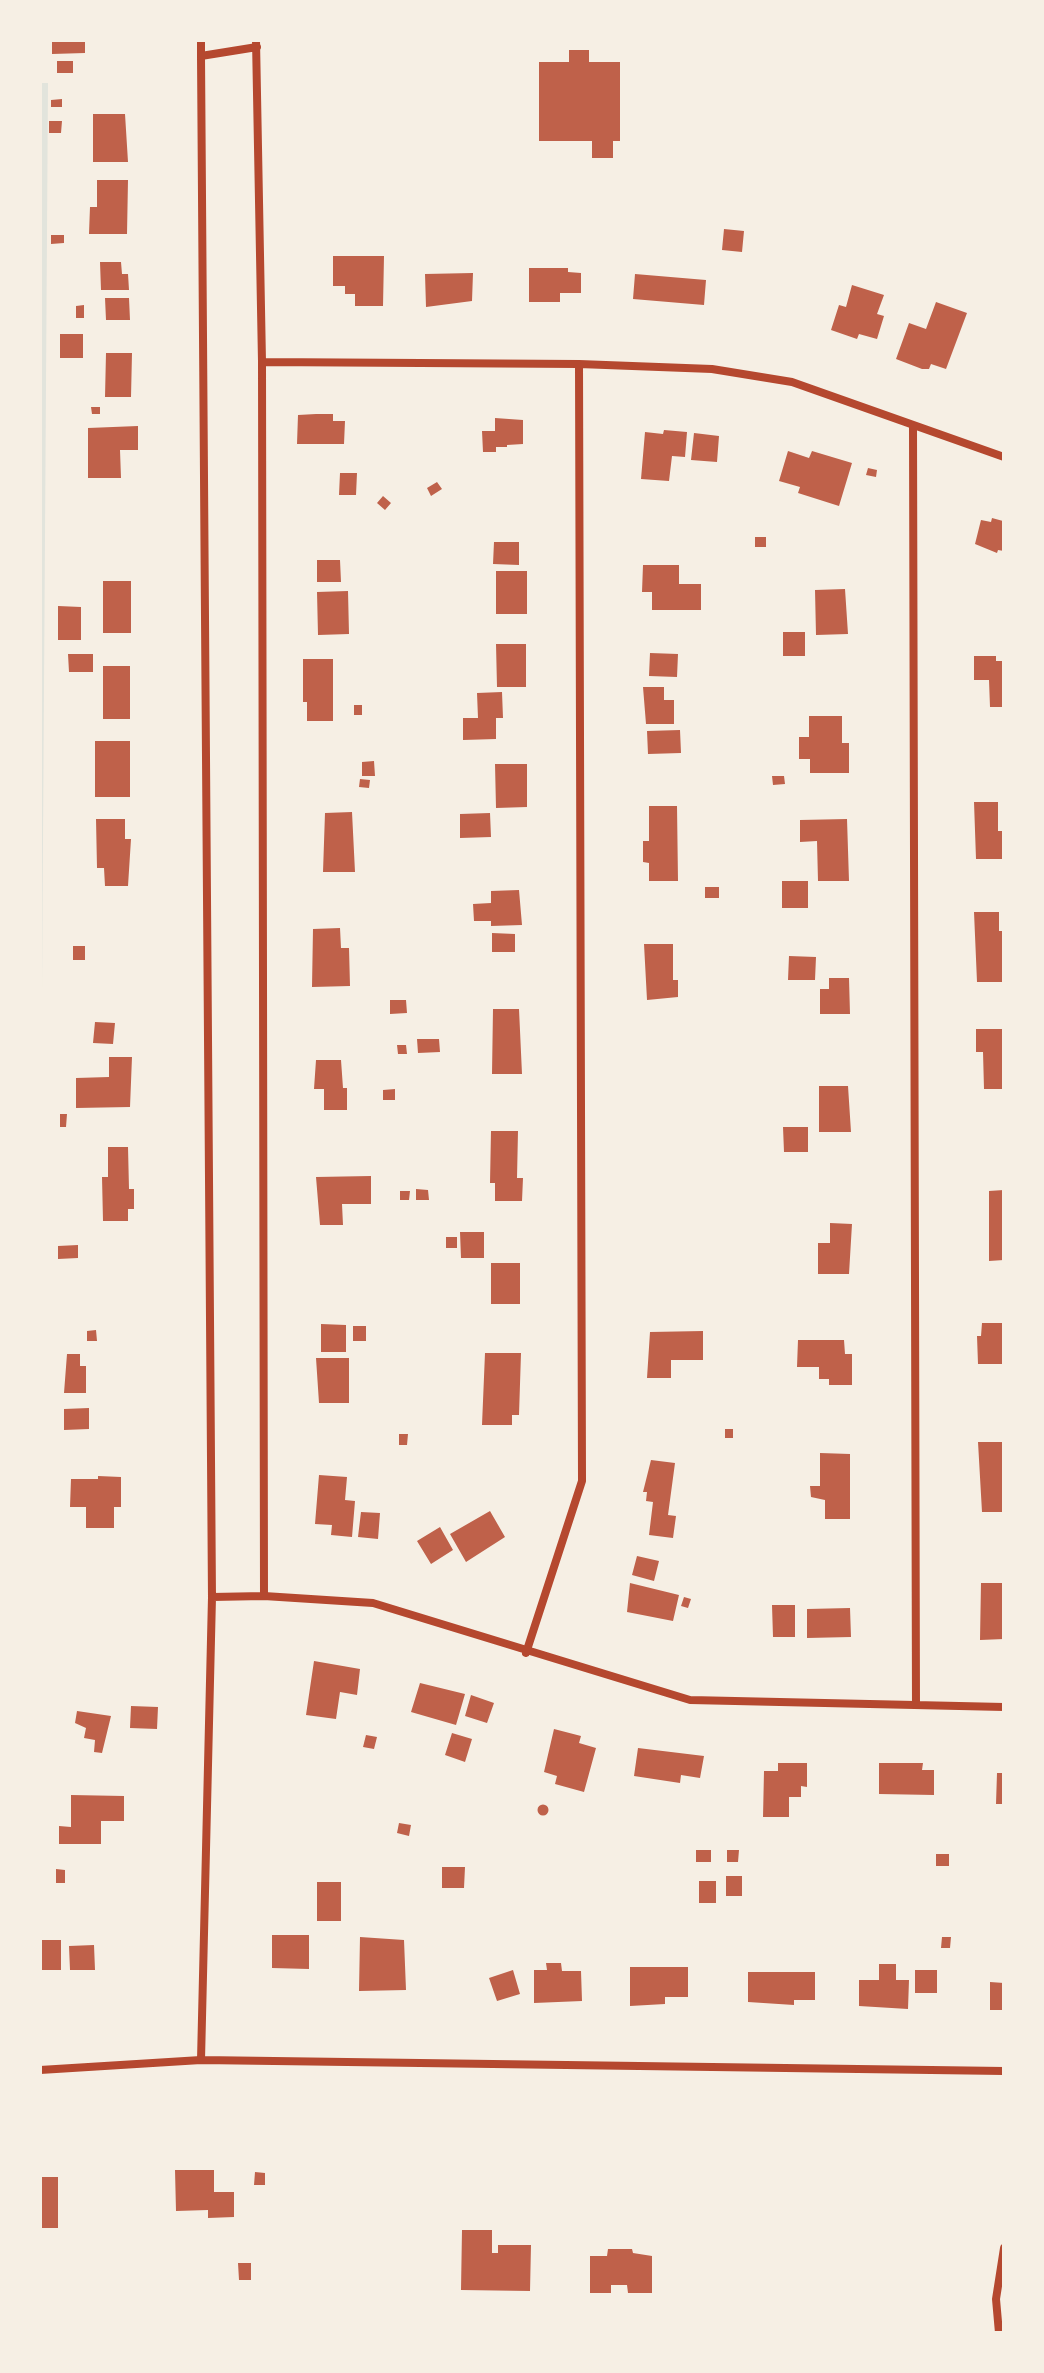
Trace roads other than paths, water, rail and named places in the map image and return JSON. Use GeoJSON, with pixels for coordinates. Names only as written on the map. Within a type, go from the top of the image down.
{"type":"FeatureCollection","features":[{"type":"Feature","properties":{"kind":"street"},"geometry":{"type":"LineString","coordinates":[[201,40],[212,1597],[201,2060]]}},
{"type":"Feature","properties":{"kind":"street"},"geometry":{"type":"LineString","coordinates":[[201,56],[257,44],[262,362],[264,1596]]}},
{"type":"Feature","properties":{"kind":"street"},"geometry":{"type":"LineString","coordinates":[[262,362],[579,364],[712,369],[792,382],[1004,457]]}},
{"type":"Feature","properties":{"kind":"street"},"geometry":{"type":"LineString","coordinates":[[526,1653],[582,1481],[579,364]]}},
{"type":"Feature","properties":{"kind":"street"},"geometry":{"type":"LineString","coordinates":[[913,427],[916,1704]]}},
{"type":"Feature","properties":{"kind":"street"},"geometry":{"type":"LineString","coordinates":[[212,1597],[264,1596],[373,1603],[526,1653],[690,1700],[1004,1707]]}},
{"type":"Feature","properties":{"kind":"street"},"geometry":{"type":"LineString","coordinates":[[40,2070],[201,2060],[1004,2071]]}},
{"type":"Feature","properties":{"kind":"street"},"geometry":{"type":"LineString","coordinates":[[999,2333],[996,2299],[1004,2248]]}}]}
